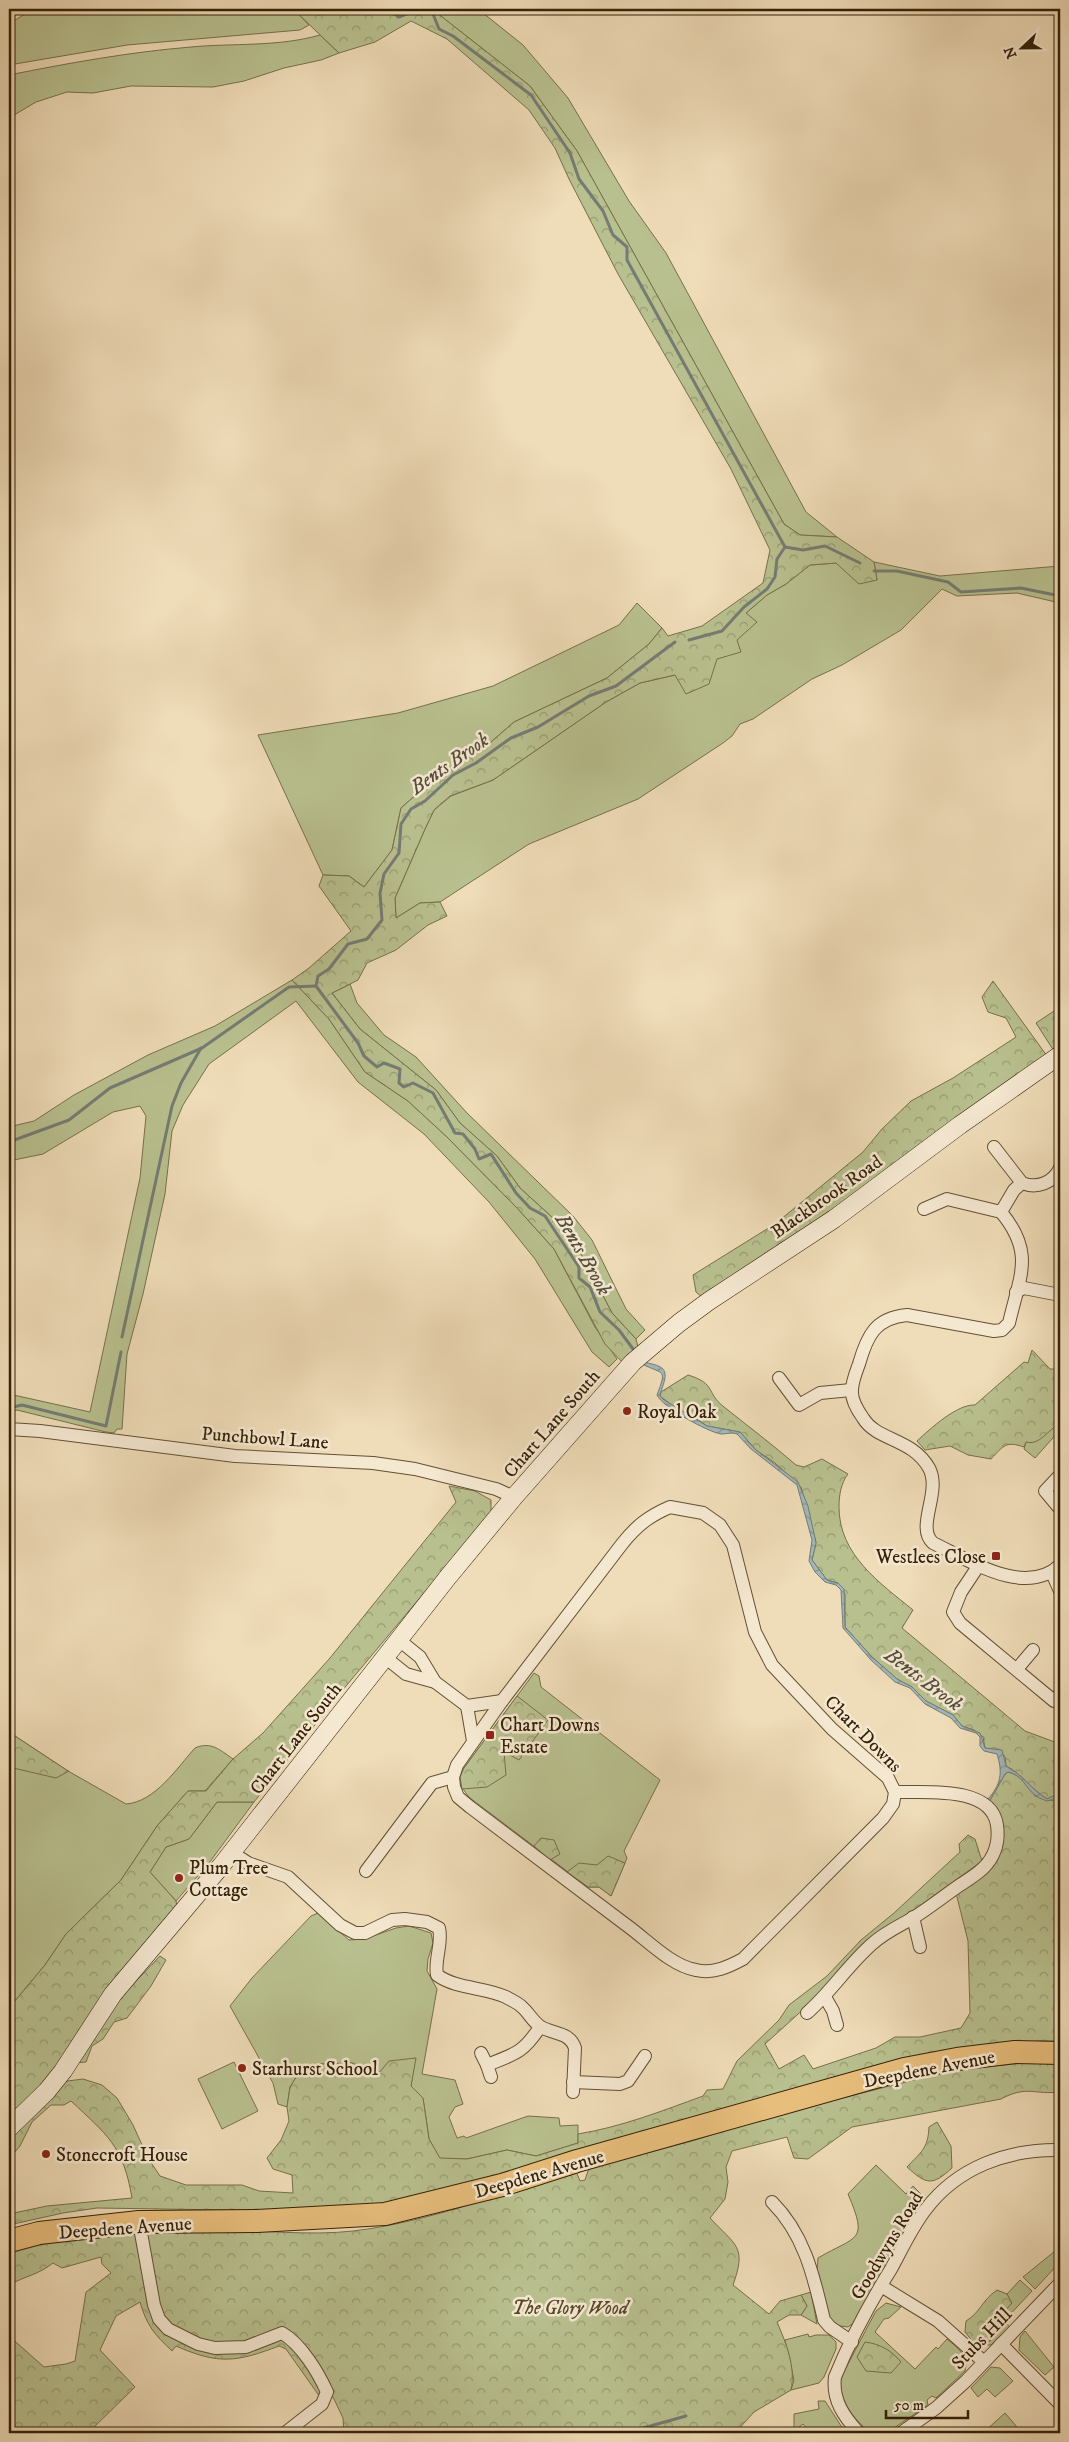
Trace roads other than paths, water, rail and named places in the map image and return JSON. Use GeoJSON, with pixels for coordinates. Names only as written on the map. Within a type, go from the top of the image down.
{"type":"FeatureCollection","features":[{"type":"Feature","properties":{"kind":"highway","name":"Deepdene Avenue"},"geometry":{"type":"LineString","coordinates":[[9,2241],[39,2233],[139,2222],[257,2222],[385,2214],[502,2185],[577,2161],[904,2069],[958,2059],[1016,2052],[1060,2053]]}},
{"type":"Feature","properties":{"kind":"street","name":"Blackbrook Road"},"geometry":{"type":"LineString","coordinates":[[620,1377],[639,1357],[702,1306],[834,1219],[960,1125],[1060,1055]]}},
{"type":"Feature","properties":{"kind":"street"},"geometry":{"type":"LineString","coordinates":[[994,1147],[1022,1183],[1031,1186],[1043,1184],[1056,1176],[1060,1168]]}},
{"type":"Feature","properties":{"kind":"street"},"geometry":{"type":"LineString","coordinates":[[1001,1212],[1014,1190],[1022,1183]]}},
{"type":"Feature","properties":{"kind":"street"},"geometry":{"type":"LineString","coordinates":[[924,1209],[947,1199],[1001,1212],[1016,1233],[1022,1246],[1023,1260],[1009,1323],[1002,1330],[994,1331],[908,1315],[894,1316],[880,1323],[866,1340],[852,1390],[856,1406],[864,1420],[874,1429],[908,1446],[920,1455],[929,1469],[934,1484],[925,1530],[927,1538],[933,1543],[979,1565],[1010,1577],[1036,1578],[1056,1569],[1060,1591]]}},
{"type":"Feature","properties":{"kind":"street"},"geometry":{"type":"LineString","coordinates":[[1016,1292],[1024,1288],[1060,1296]]}},
{"type":"Feature","properties":{"kind":"street","name":"Chart Lane South"},"geometry":{"type":"LineString","coordinates":[[9,2128],[49,2088],[78,2049],[113,1994],[231,1852],[514,1497],[620,1377]]}},
{"type":"Feature","properties":{"kind":"street"},"geometry":{"type":"LineString","coordinates":[[779,1378],[799,1405],[820,1393],[852,1390]]}},
{"type":"Feature","properties":{"kind":"street","name":"Punchbowl Lane"},"geometry":{"type":"LineString","coordinates":[[9,1429],[40,1431],[235,1456],[373,1463],[415,1469],[496,1489],[514,1497]]}},
{"type":"Feature","properties":{"kind":"street"},"geometry":{"type":"LineString","coordinates":[[1060,1475],[1045,1491],[1060,1510]]}},
{"type":"Feature","properties":{"kind":"street","name":"Chart Downs"},"geometry":{"type":"LineString","coordinates":[[670,1508],[686,1508],[703,1513],[720,1525],[733,1546],[756,1632],[772,1665],[832,1729],[888,1778],[895,1792],[893,1804],[883,1818],[743,1959],[727,1967],[711,1971],[695,1970],[680,1964],[610,1913],[458,1797],[453,1777],[457,1765],[502,1701],[637,1526],[654,1514],[670,1508]]}},
{"type":"Feature","properties":{"kind":"street"},"geometry":{"type":"LineString","coordinates":[[979,1565],[961,1592],[953,1612],[960,1623],[1054,1701],[1060,1694]]}},
{"type":"Feature","properties":{"kind":"street"},"geometry":{"type":"LineString","coordinates":[[399,1640],[420,1657],[435,1682]]}},
{"type":"Feature","properties":{"kind":"street"},"geometry":{"type":"LineString","coordinates":[[1017,1669],[1033,1650]]}},
{"type":"Feature","properties":{"kind":"street"},"geometry":{"type":"LineString","coordinates":[[386,1658],[406,1674],[435,1682],[467,1706],[495,1704],[502,1701]]}},
{"type":"Feature","properties":{"kind":"street"},"geometry":{"type":"LineString","coordinates":[[467,1706],[473,1742]]}},
{"type":"Feature","properties":{"kind":"street"},"geometry":{"type":"LineString","coordinates":[[366,1871],[432,1784],[453,1777]]}},
{"type":"Feature","properties":{"kind":"street"},"geometry":{"type":"LineString","coordinates":[[806,2013],[825,1998],[872,1944],[986,1865],[997,1843],[996,1823],[990,1808],[984,1802],[972,1797],[952,1794],[895,1792]]}},
{"type":"Feature","properties":{"kind":"street"},"geometry":{"type":"LineString","coordinates":[[231,1852],[248,1863],[288,1877],[340,1925],[355,1933],[365,1933],[392,1920],[405,1919],[426,1922],[439,1928],[442,1936],[435,1965],[437,1975],[445,1981],[489,1990],[507,1998],[523,2007],[540,2027],[566,2036],[573,2042],[573,2087],[620,2084],[628,2081],[646,2056]]}},
{"type":"Feature","properties":{"kind":"street"},"geometry":{"type":"LineString","coordinates":[[913,1917],[920,1947]]}},
{"type":"Feature","properties":{"kind":"street"},"geometry":{"type":"LineString","coordinates":[[825,1998],[833,2011],[837,2025]]}},
{"type":"Feature","properties":{"kind":"street"},"geometry":{"type":"LineString","coordinates":[[482,2052],[489,2071],[528,2046],[540,2027]]}},
{"type":"Feature","properties":{"kind":"street","name":"Goodwyns Road"},"geometry":{"type":"LineString","coordinates":[[859,2433],[841,2410],[834,2392],[835,2377],[881,2286],[925,2210],[952,2183],[976,2167],[1015,2153],[1060,2150]]}},
{"type":"Feature","properties":{"kind":"street"},"geometry":{"type":"LineString","coordinates":[[772,2202],[797,2235],[810,2264],[824,2320],[830,2328],[852,2342]]}},
{"type":"Feature","properties":{"kind":"street"},"geometry":{"type":"LineString","coordinates":[[139,2222],[154,2305],[158,2319],[168,2329],[198,2344],[230,2348],[246,2347],[282,2334],[291,2339],[322,2382],[327,2392],[322,2404],[285,2433]]}},
{"type":"Feature","properties":{"kind":"street","name":"Stubs Hill"},"geometry":{"type":"LineString","coordinates":[[901,2433],[936,2408],[1060,2284]]}},
{"type":"Feature","properties":{"kind":"street"},"geometry":{"type":"LineString","coordinates":[[881,2286],[938,2321],[984,2362]]}},
{"type":"Feature","properties":{"kind":"street"},"geometry":{"type":"LineString","coordinates":[[1001,2344],[1060,2404]]}},
{"type":"Feature","properties":{"kind":"water"},"geometry":{"type":"Polygon","coordinates":[[[645,1362],[658,1366],[665,1373],[660,1396],[664,1400],[707,1426],[740,1432],[756,1450],[798,1482],[808,1506],[816,1543],[812,1560],[827,1580],[838,1583],[844,1589],[845,1627],[872,1657],[897,1679],[912,1687],[926,1701],[953,1715],[962,1726],[980,1733],[985,1748],[1002,1750],[1006,1766],[1047,1799],[1060,1793],[1060,1797],[1047,1801],[1040,1798],[1032,1793],[1017,1776],[1008,1772],[989,1802],[987,1800],[998,1784],[1000,1767],[997,1754],[984,1751],[980,1746],[980,1737],[976,1733],[960,1728],[951,1718],[925,1704],[910,1688],[895,1682],[871,1660],[843,1628],[841,1590],[836,1585],[825,1582],[815,1572],[809,1561],[812,1540],[797,1485],[751,1449],[737,1434],[715,1432],[696,1424],[667,1406],[657,1395],[662,1374],[642,1364],[645,1362]]]}},
{"type":"Feature","properties":{"kind":"waterway"},"geometry":{"type":"LineString","coordinates":[[388,9],[399,17],[419,9]]}},
{"type":"Feature","properties":{"kind":"waterway"},"geometry":{"type":"LineString","coordinates":[[431,9],[439,29],[453,36],[531,95],[570,153],[579,179],[603,211],[613,235],[627,247],[627,260],[785,547]]}},
{"type":"Feature","properties":{"kind":"waterway"},"geometry":{"type":"LineString","coordinates":[[785,547],[803,550],[825,546],[860,563]]}},
{"type":"Feature","properties":{"kind":"waterway","name":"Bents Brook"},"geometry":{"type":"LineString","coordinates":[[689,640],[722,631],[744,607],[767,589],[775,577],[777,559],[785,547]]}},
{"type":"Feature","properties":{"kind":"waterway"},"geometry":{"type":"LineString","coordinates":[[874,571],[897,571],[948,582],[961,592],[1021,588],[1060,596]]}},
{"type":"Feature","properties":{"kind":"waterway","name":"Bents Brook"},"geometry":{"type":"LineString","coordinates":[[636,1353],[619,1330],[600,1312],[590,1287],[579,1278],[579,1267],[545,1216],[530,1208],[516,1193],[491,1154],[479,1159],[475,1149],[463,1134],[455,1133],[433,1093],[413,1083],[404,1087],[399,1083],[400,1069],[384,1063],[377,1067],[364,1056],[358,1043],[316,986],[318,976],[329,969],[348,944],[367,939],[382,920],[380,893],[384,874],[399,853],[401,824],[411,809],[425,801],[453,775],[476,763],[511,738],[538,727],[589,696],[616,686],[675,642]]}},
{"type":"Feature","properties":{"kind":"waterway"},"geometry":{"type":"LineString","coordinates":[[9,1142],[69,1120],[110,1088],[202,1048],[289,987],[316,986]]}},
{"type":"Feature","properties":{"kind":"waterway"},"geometry":{"type":"LineString","coordinates":[[122,1337],[172,1106],[181,1083],[201,1048]]}},
{"type":"Feature","properties":{"kind":"waterway"},"geometry":{"type":"LineString","coordinates":[[9,1408],[22,1405],[106,1426],[121,1352]]}},
{"type":"Feature","properties":{"kind":"waterway"},"geometry":{"type":"LineString","coordinates":[[615,2433],[636,2430],[686,2416]]}},
{"type":"Feature","properties":{"kind":"place","name":"Royal Oak"},"geometry":{"type":"Point","coordinates":[627,1411]}},
{"type":"Feature","properties":{"kind":"place","name":"Westlees Close"},"geometry":{"type":"Point","coordinates":[996,1556]}},
{"type":"Feature","properties":{"kind":"place","name":"Chart Downs Estate"},"geometry":{"type":"Point","coordinates":[490,1735]}},
{"type":"Feature","properties":{"kind":"place","name":"Plum Tree Cottage"},"geometry":{"type":"Point","coordinates":[179,1878]}},
{"type":"Feature","properties":{"kind":"place","name":"Starhurst School"},"geometry":{"type":"Point","coordinates":[242,2068]}},
{"type":"Feature","properties":{"kind":"place","name":"Stonecroft House"},"geometry":{"type":"Point","coordinates":[46,2154]}},
{"type":"Feature","properties":{"kind":"park label","name":"The Glory Wood"},"geometry":{"type":"Point","coordinates":[570,2307]}}]}
